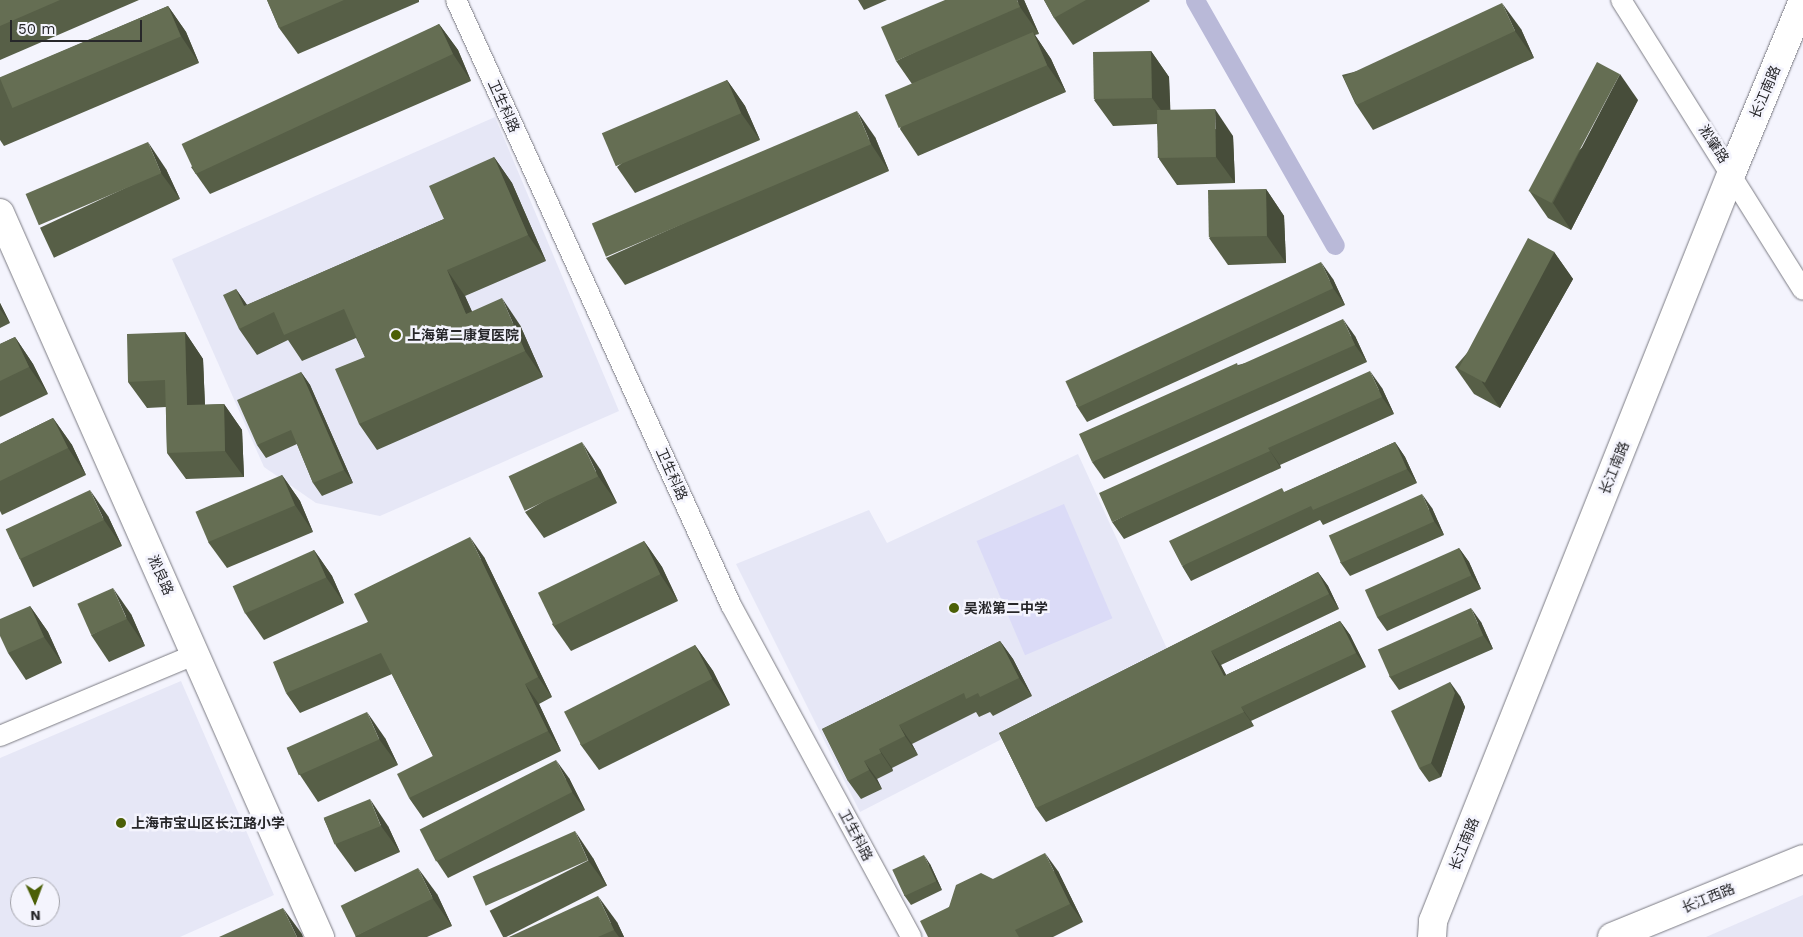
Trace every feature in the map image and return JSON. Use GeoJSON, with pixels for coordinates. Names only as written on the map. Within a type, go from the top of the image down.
{"type":"FeatureCollection","features":[{"type":"Feature","properties":{"kind":"main road","name":"长江南路"},"geometry":{"type":"LineString","coordinates":[[1432,937],[1433,921],[1732,172],[1803,1]]}},
{"type":"Feature","properties":{"kind":"main road","name":"淞良路"},"geometry":{"type":"LineString","coordinates":[[0,213],[320,937]]}},
{"type":"Feature","properties":{"kind":"main road","name":"长江西路"},"geometry":{"type":"LineString","coordinates":[[1612,937],[1803,859]]}},
{"type":"Feature","properties":{"kind":"street","name":"卫生科路"},"geometry":{"type":"LineString","coordinates":[[456,0],[731,605],[912,937]]}},
{"type":"Feature","properties":{"kind":"street","name":"淞肇路"},"geometry":{"type":"LineString","coordinates":[[1621,0],[1732,172],[1803,290]]}},
{"type":"Feature","properties":{"kind":"street"},"geometry":{"type":"LineString","coordinates":[[0,736],[196,654]]}},
{"type":"Feature","properties":{"kind":"shaded area","name":"上海第二康复医院"},"geometry":{"type":"Polygon","coordinates":[[[495,117],[619,411],[380,516],[316,503],[264,467],[172,259],[495,117]]]}},
{"type":"Feature","properties":{"kind":"shaded area","name":"吴淞第二中学"},"geometry":{"type":"Polygon","coordinates":[[[1078,454],[1169,653],[860,812],[736,564],[869,510],[887,543],[1078,454]]]}},
{"type":"Feature","properties":{"kind":"shaded area"},"geometry":{"type":"Polygon","coordinates":[[[1064,504],[1112,618],[1025,655],[977,541],[1064,504]]]}},
{"type":"Feature","properties":{"kind":"shaded area","name":"上海市宝山区长江路小学"},"geometry":{"type":"Polygon","coordinates":[[[181,681],[274,895],[180,937],[0,937],[0,758],[181,681]]]}},
{"type":"Feature","properties":{"kind":"shaded area"},"geometry":{"type":"Polygon","coordinates":[[[1803,895],[1803,937],[1706,937],[1803,895]]]}},
{"type":"Feature","properties":{"kind":"building"},"geometry":{"type":"Polygon","coordinates":[[[0,0],[60,0],[0,26],[0,0]]]}},
{"type":"Feature","properties":{"kind":"building"},"geometry":{"type":"Polygon","coordinates":[[[267,0],[344,0],[279,28],[267,0]]]}},
{"type":"Feature","properties":{"kind":"building"},"geometry":{"type":"Polygon","coordinates":[[[945,0],[1017,0],[1020,7],[896,61],[881,27],[945,0]]]}},
{"type":"Feature","properties":{"kind":"building"},"geometry":{"type":"Polygon","coordinates":[[[1044,0],[1086,0],[1054,18],[1044,0]]]}},
{"type":"Feature","properties":{"kind":"building"},"geometry":{"type":"Polygon","coordinates":[[[1502,3],[1515,31],[1356,105],[1343,77],[1502,3]]]}},
{"type":"Feature","properties":{"kind":"building"},"geometry":{"type":"Polygon","coordinates":[[[168,6],[181,36],[12,108],[0,77],[168,6]]]}},
{"type":"Feature","properties":{"kind":"building"},"geometry":{"type":"Polygon","coordinates":[[[439,24],[453,54],[196,174],[182,144],[439,24]]]}},
{"type":"Feature","properties":{"kind":"building"},"geometry":{"type":"Polygon","coordinates":[[[1033,32],[1047,65],[899,128],[885,95],[1033,32]]]}},
{"type":"Feature","properties":{"kind":"building"},"geometry":{"type":"Polygon","coordinates":[[[1151,51],[1152,98],[1094,99],[1093,52],[1151,51]]]}},
{"type":"Feature","properties":{"kind":"building"},"geometry":{"type":"Polygon","coordinates":[[[1597,62],[1620,74],[1551,203],[1528,191],[1597,62]]]}},
{"type":"Feature","properties":{"kind":"building"},"geometry":{"type":"Polygon","coordinates":[[[727,80],[741,113],[616,166],[602,133],[727,80]]]}},
{"type":"Feature","properties":{"kind":"building"},"geometry":{"type":"Polygon","coordinates":[[[1215,109],[1216,157],[1158,158],[1157,110],[1215,109]]]}},
{"type":"Feature","properties":{"kind":"building"},"geometry":{"type":"Polygon","coordinates":[[[857,111],[871,144],[606,257],[592,224],[857,111]]]}},
{"type":"Feature","properties":{"kind":"building"},"geometry":{"type":"Polygon","coordinates":[[[148,142],[161,173],[39,225],[26,194],[148,142]]]}},
{"type":"Feature","properties":{"kind":"building"},"geometry":{"type":"Polygon","coordinates":[[[494,157],[528,235],[447,270],[466,314],[502,298],[525,351],[359,424],[335,369],[365,357],[344,309],[284,335],[274,312],[239,329],[223,295],[236,289],[244,306],[444,219],[429,186],[494,157]]]}},
{"type":"Feature","properties":{"kind":"building"},"geometry":{"type":"Polygon","coordinates":[[[1266,189],[1267,236],[1209,237],[1208,190],[1266,189]]]}},
{"type":"Feature","properties":{"kind":"building"},"geometry":{"type":"Polygon","coordinates":[[[1528,238],[1554,252],[1485,383],[1459,369],[1528,238]]]}},
{"type":"Feature","properties":{"kind":"building"},"geometry":{"type":"Polygon","coordinates":[[[1321,262],[1333,288],[1078,407],[1065,381],[1321,262]]]}},
{"type":"Feature","properties":{"kind":"building"},"geometry":{"type":"Polygon","coordinates":[[[1343,319],[1355,345],[1092,462],[1079,434],[1237,363],[1238,366],[1343,319]]]}},
{"type":"Feature","properties":{"kind":"building"},"geometry":{"type":"Polygon","coordinates":[[[185,332],[187,405],[224,404],[225,451],[167,453],[165,380],[128,382],[127,334],[185,332]]]}},
{"type":"Feature","properties":{"kind":"building"},"geometry":{"type":"Polygon","coordinates":[[[15,337],[29,367],[0,381],[0,344],[15,337]]]}},
{"type":"Feature","properties":{"kind":"building"},"geometry":{"type":"Polygon","coordinates":[[[1370,371],[1382,397],[1268,448],[1270,451],[1112,522],[1099,493],[1370,371]]]}},
{"type":"Feature","properties":{"kind":"building"},"geometry":{"type":"Polygon","coordinates":[[[301,372],[344,470],[313,483],[291,430],[257,445],[237,400],[301,372]]]}},
{"type":"Feature","properties":{"kind":"building"},"geometry":{"type":"Polygon","coordinates":[[[53,418],[68,448],[0,481],[0,444],[53,418]]]}},
{"type":"Feature","properties":{"kind":"building"},"geometry":{"type":"Polygon","coordinates":[[[582,442],[598,476],[525,511],[509,476],[582,442]]]}},
{"type":"Feature","properties":{"kind":"building"},"geometry":{"type":"Polygon","coordinates":[[[1395,442],[1407,469],[1313,510],[1311,506],[1182,566],[1169,541],[1282,488],[1284,492],[1395,442]]]}},
{"type":"Feature","properties":{"kind":"building"},"geometry":{"type":"Polygon","coordinates":[[[282,475],[295,505],[208,542],[195,512],[282,475]]]}},
{"type":"Feature","properties":{"kind":"building"},"geometry":{"type":"Polygon","coordinates":[[[90,490],[104,520],[20,559],[6,529],[90,490]]]}},
{"type":"Feature","properties":{"kind":"building"},"geometry":{"type":"Polygon","coordinates":[[[1422,494],[1434,521],[1341,563],[1329,535],[1422,494]]]}},
{"type":"Feature","properties":{"kind":"building"},"geometry":{"type":"Polygon","coordinates":[[[470,537],[538,677],[525,684],[548,731],[409,798],[397,774],[433,756],[381,653],[286,693],[273,662],[368,622],[354,594],[470,537]]]}},
{"type":"Feature","properties":{"kind":"building"},"geometry":{"type":"Polygon","coordinates":[[[644,541],[660,574],[554,626],[538,593],[644,541]]]}},
{"type":"Feature","properties":{"kind":"building"},"geometry":{"type":"Polygon","coordinates":[[[1459,548],[1471,575],[1377,617],[1365,590],[1459,548]]]}},
{"type":"Feature","properties":{"kind":"building"},"geometry":{"type":"Polygon","coordinates":[[[314,550],[326,577],[245,614],[233,586],[314,550]]]}},
{"type":"Feature","properties":{"kind":"building"},"geometry":{"type":"Polygon","coordinates":[[[1318,572],[1329,594],[1211,651],[1224,676],[1340,621],[1356,653],[1241,707],[1244,712],[1036,808],[999,733],[1318,572]]]}},
{"type":"Feature","properties":{"kind":"building"},"geometry":{"type":"Polygon","coordinates":[[[113,588],[127,619],[91,635],[77,604],[113,588]]]}},
{"type":"Feature","properties":{"kind":"building"},"geometry":{"type":"Polygon","coordinates":[[[30,606],[44,637],[8,653],[0,636],[0,619],[30,606]]]}},
{"type":"Feature","properties":{"kind":"building"},"geometry":{"type":"Polygon","coordinates":[[[1471,608],[1483,635],[1390,677],[1378,649],[1471,608]]]}},
{"type":"Feature","properties":{"kind":"building"},"geometry":{"type":"Polygon","coordinates":[[[1000,641],[1019,678],[980,697],[978,693],[966,699],[964,693],[899,725],[905,736],[879,749],[881,753],[864,761],[869,770],[848,781],[822,729],[1000,641]]]}},
{"type":"Feature","properties":{"kind":"building"},"geometry":{"type":"Polygon","coordinates":[[[695,645],[712,679],[581,746],[564,712],[695,645]]]}},
{"type":"Feature","properties":{"kind":"building"},"geometry":{"type":"Polygon","coordinates":[[[1450,682],[1455,693],[1431,763],[1419,768],[1391,711],[1450,682]]]}},
{"type":"Feature","properties":{"kind":"building"},"geometry":{"type":"Polygon","coordinates":[[[367,712],[379,739],[299,775],[287,748],[367,712]]]}},
{"type":"Feature","properties":{"kind":"building"},"geometry":{"type":"Polygon","coordinates":[[[556,760],[572,792],[436,862],[420,829],[556,760]]]}},
{"type":"Feature","properties":{"kind":"building"},"geometry":{"type":"Polygon","coordinates":[[[370,799],[381,826],[335,845],[324,818],[370,799]]]}},
{"type":"Feature","properties":{"kind":"building"},"geometry":{"type":"Polygon","coordinates":[[[575,831],[588,860],[486,906],[473,877],[575,831]]]}},
{"type":"Feature","properties":{"kind":"building"},"geometry":{"type":"Polygon","coordinates":[[[1045,853],[1070,904],[1015,930],[1019,937],[928,937],[920,921],[949,907],[956,885],[981,873],[993,879],[1045,853]]]}},
{"type":"Feature","properties":{"kind":"building"},"geometry":{"type":"Polygon","coordinates":[[[924,855],[936,881],[905,896],[892,870],[924,855]]]}},
{"type":"Feature","properties":{"kind":"building"},"geometry":{"type":"Polygon","coordinates":[[[418,868],[433,899],[356,936],[341,906],[418,868]]]}},
{"type":"Feature","properties":{"kind":"building"},"geometry":{"type":"Polygon","coordinates":[[[598,896],[614,930],[598,937],[509,937],[598,896]]]}},
{"type":"Feature","properties":{"kind":"building"},"geometry":{"type":"Polygon","coordinates":[[[283,908],[297,937],[219,937],[283,908]]]}},
{"type":"Feature","properties":{"kind":"waterway"},"geometry":{"type":"LineString","coordinates":[[1195,0],[1335,245]]}},
{"type":"Feature","properties":{"kind":"place","name":"上海第二康复医院"},"geometry":{"type":"Point","coordinates":[396,335]}},
{"type":"Feature","properties":{"kind":"place","name":"吴淞第二中学"},"geometry":{"type":"Point","coordinates":[954,608]}},
{"type":"Feature","properties":{"kind":"place","name":"上海市宝山区长江路小学"},"geometry":{"type":"Point","coordinates":[121,823]}}]}
